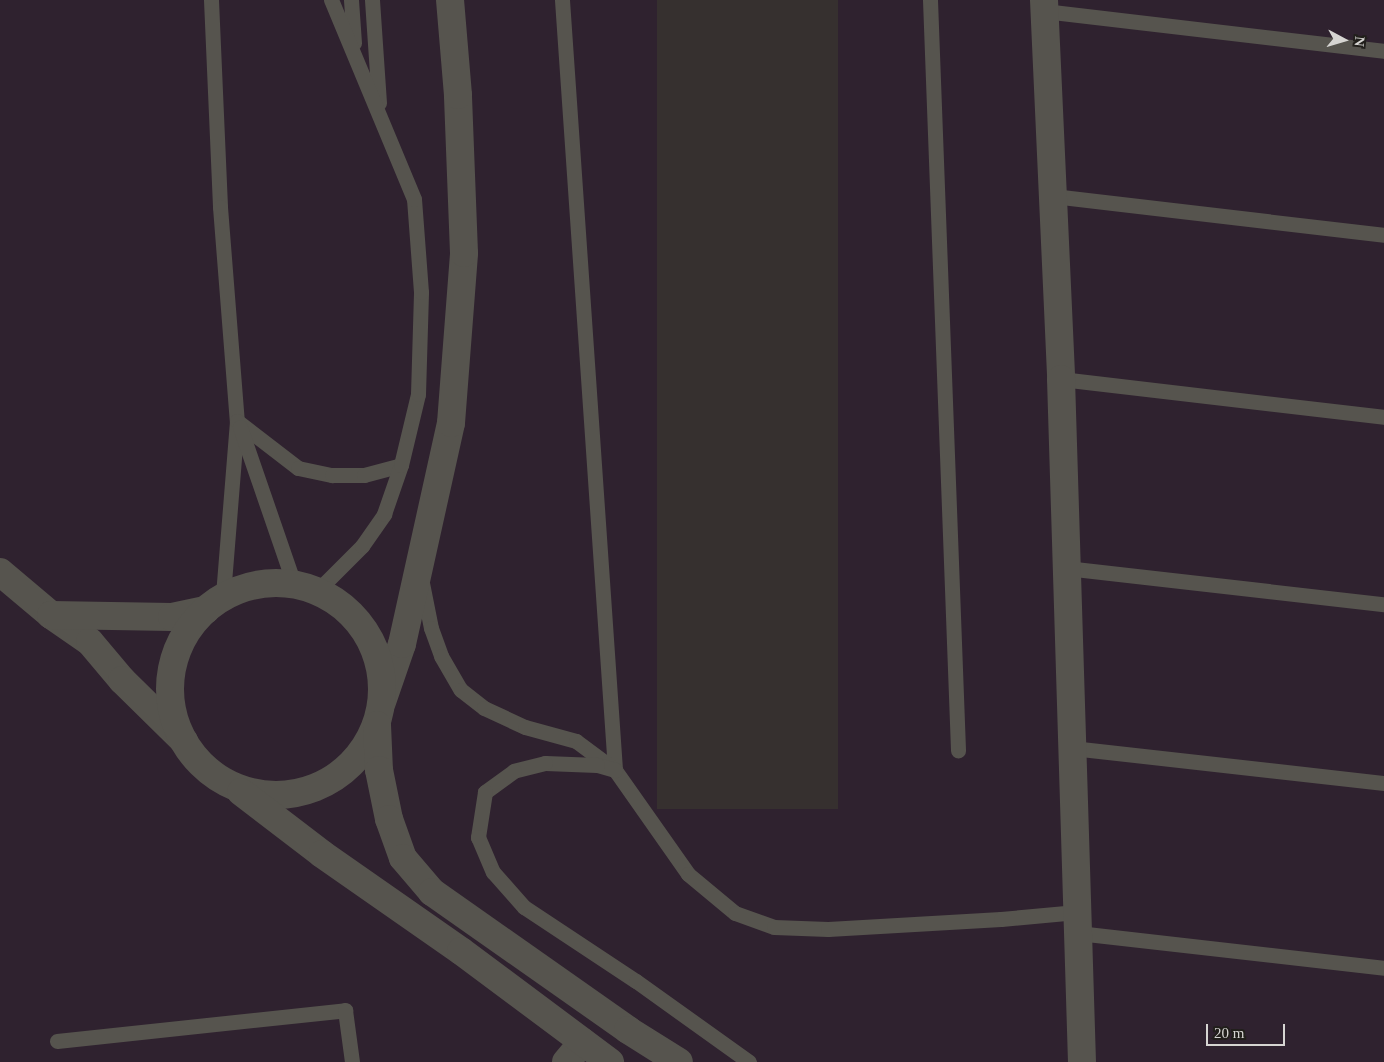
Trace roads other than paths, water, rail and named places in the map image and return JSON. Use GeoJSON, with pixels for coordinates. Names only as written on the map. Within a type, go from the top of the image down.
{"type":"FeatureCollection","features":[{"type":"Feature","properties":{"kind":"street"},"geometry":{"type":"LineString","coordinates":[[236,788],[274,796],[293,795],[320,786],[345,771],[369,741],[402,644],[451,423],[464,253],[458,95],[450,0]]}},
{"type":"Feature","properties":{"kind":"street"},"geometry":{"type":"LineString","coordinates":[[1044,5],[1061,379],[1082,1062]]}},
{"type":"Feature","properties":{"kind":"street"},"geometry":{"type":"LineString","coordinates":[[0,572],[51,614],[90,642],[122,680],[184,741]]}},
{"type":"Feature","properties":{"kind":"street"},"geometry":{"type":"LineString","coordinates":[[51,614],[164,617],[214,602],[247,587],[271,583],[306,588],[338,602],[365,630],[380,666],[379,770],[389,818],[403,858],[432,892],[628,1030],[679,1062]]}},
{"type":"Feature","properties":{"kind":"street"},"geometry":{"type":"LineString","coordinates":[[214,602],[190,628],[178,649],[172,672],[170,696],[174,719],[184,741],[197,761],[215,777],[236,788],[322,854],[461,951],[575,1052],[610,1062]]}},
{"type":"Feature","properties":{"kind":"lane"},"geometry":{"type":"LineString","coordinates":[[211,0],[220,207],[237,421],[214,602]]}},
{"type":"Feature","properties":{"kind":"lane"},"geometry":{"type":"LineString","coordinates":[[351,0],[354,55]]}},
{"type":"Feature","properties":{"kind":"lane"},"geometry":{"type":"LineString","coordinates":[[372,0],[380,116]]}},
{"type":"Feature","properties":{"kind":"lane"},"geometry":{"type":"LineString","coordinates":[[562,0],[615,770]]}},
{"type":"Feature","properties":{"kind":"lane"},"geometry":{"type":"LineString","coordinates":[[930,0],[958,750]]}},
{"type":"Feature","properties":{"kind":"lane"},"geometry":{"type":"LineString","coordinates":[[237,421],[306,588],[362,546],[384,514],[401,465],[418,394],[421,292],[414,199],[332,1]]}},
{"type":"Feature","properties":{"kind":"lane"},"geometry":{"type":"LineString","coordinates":[[1044,5],[1384,51]]}},
{"type":"Feature","properties":{"kind":"lane"},"geometry":{"type":"LineString","coordinates":[[1053,196],[1384,235]]}},
{"type":"Feature","properties":{"kind":"lane"},"geometry":{"type":"LineString","coordinates":[[1061,379],[1384,418]]}},
{"type":"Feature","properties":{"kind":"lane"},"geometry":{"type":"LineString","coordinates":[[237,421],[298,468],[332,474],[364,475],[401,465]]}},
{"type":"Feature","properties":{"kind":"lane"},"geometry":{"type":"LineString","coordinates":[[418,568],[430,628],[441,656],[461,690],[484,708],[525,727],[576,740],[615,770],[688,874],[734,913],[774,927],[828,929],[1001,919],[1078,922],[1384,968]]}},
{"type":"Feature","properties":{"kind":"lane"},"geometry":{"type":"LineString","coordinates":[[1066,568],[1384,604]]}},
{"type":"Feature","properties":{"kind":"lane"},"geometry":{"type":"LineString","coordinates":[[1072,748],[1384,783]]}},
{"type":"Feature","properties":{"kind":"lane"},"geometry":{"type":"LineString","coordinates":[[615,770],[597,765],[546,764],[514,771],[485,792],[478,837],[494,872],[524,907],[636,981],[749,1062]]}},
{"type":"Feature","properties":{"kind":"lane"},"geometry":{"type":"LineString","coordinates":[[57,1041],[345,1010],[352,1062]]}}]}
